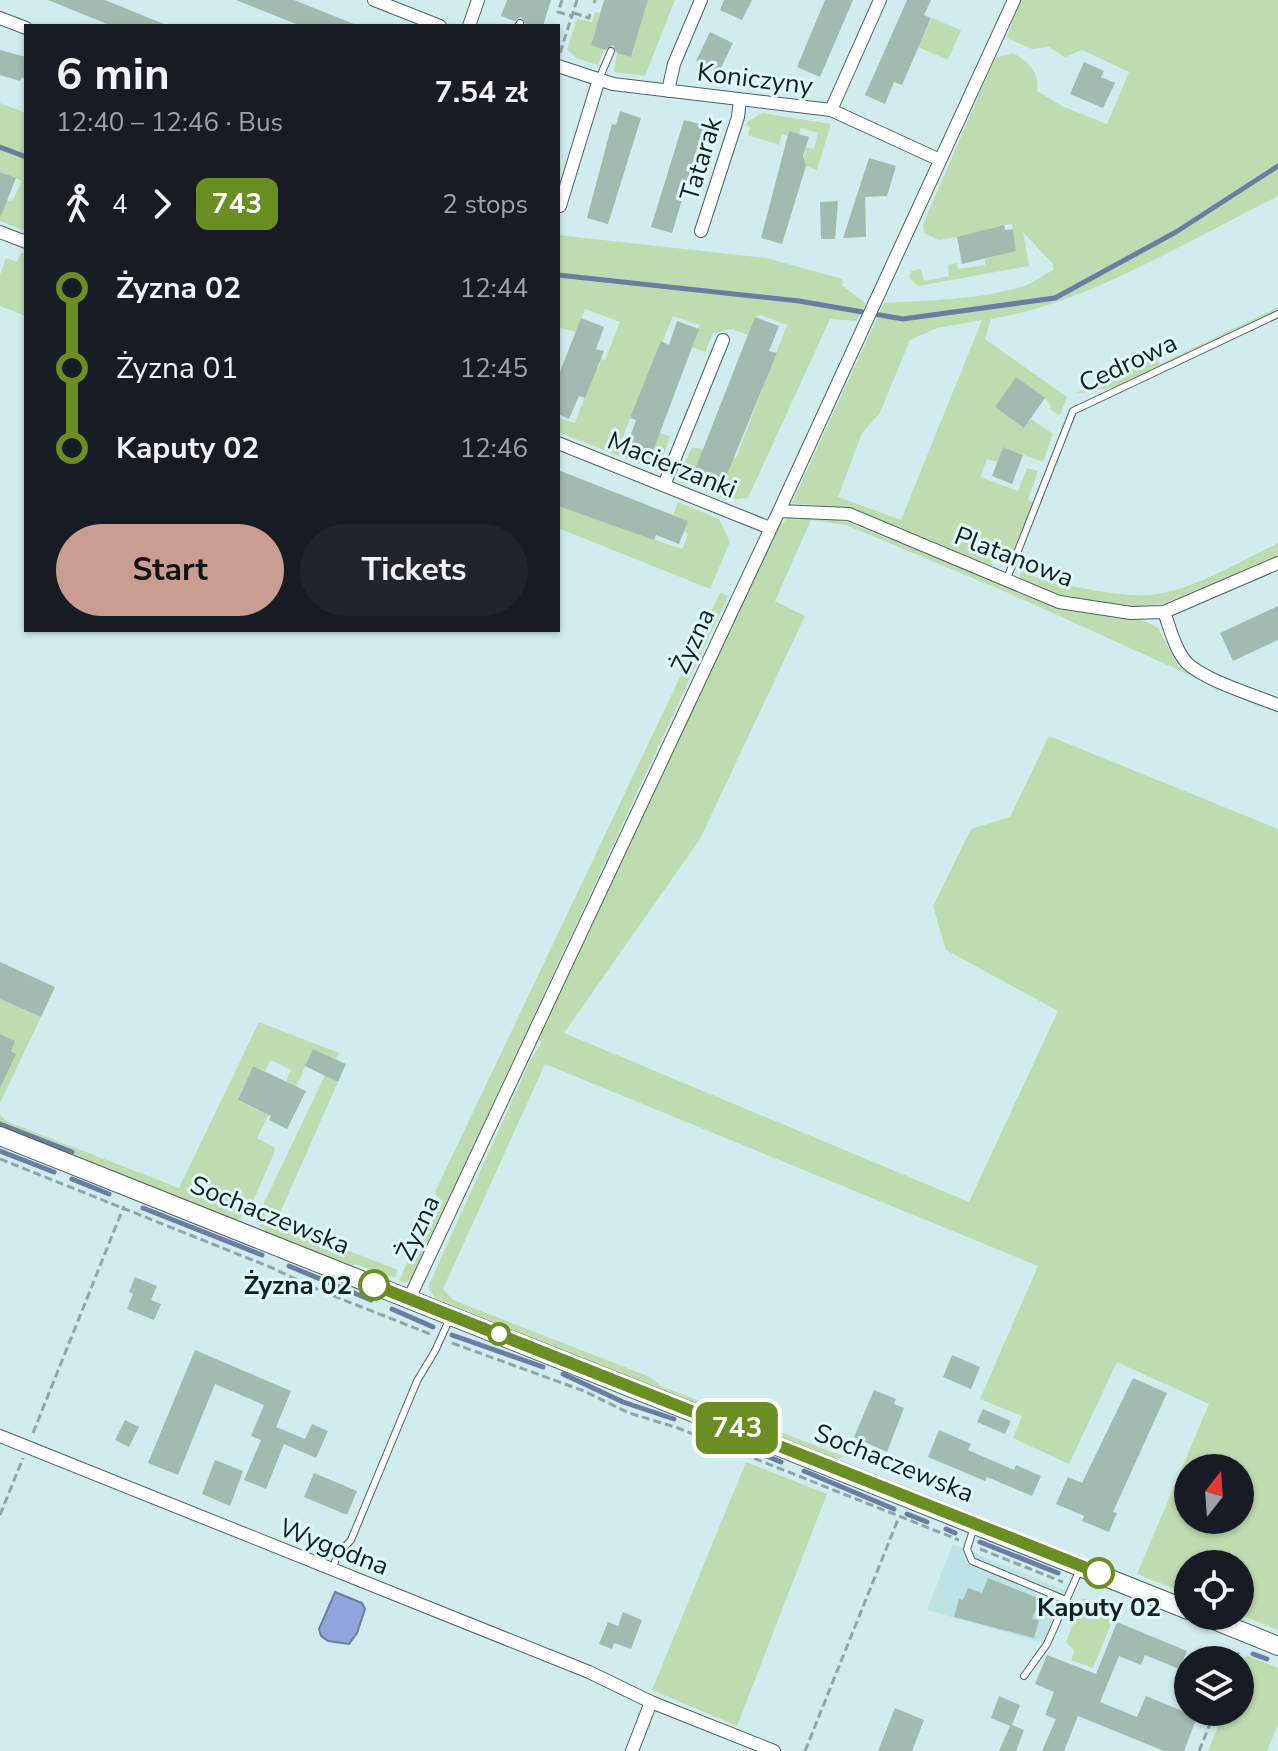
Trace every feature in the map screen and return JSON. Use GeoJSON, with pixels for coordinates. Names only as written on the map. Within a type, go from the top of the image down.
{"type":"FeatureCollection","features":[{"type":"Feature","properties":{"kind":"street"},"geometry":{"type":"LineString","coordinates":[[374,0],[435,24]]}},
{"type":"Feature","properties":{"kind":"street"},"geometry":{"type":"LineString","coordinates":[[470,24],[478,0]]}},
{"type":"Feature","properties":{"kind":"street"},"geometry":{"type":"LineString","coordinates":[[668,91],[674,64],[701,0]]}},
{"type":"Feature","properties":{"kind":"street"},"geometry":{"type":"LineString","coordinates":[[831,110],[880,0]]}},
{"type":"Feature","properties":{"kind":"street","name":"Żyzna"},"geometry":{"type":"LineString","coordinates":[[409,1299],[779,511],[1014,0]]}},
{"type":"Feature","properties":{"kind":"street"},"geometry":{"type":"LineString","coordinates":[[0,18],[24,27]]}},
{"type":"Feature","properties":{"kind":"street","name":"Koniczyny"},"geometry":{"type":"LineString","coordinates":[[560,67],[599,79],[668,91],[831,110],[940,160]]}},
{"type":"Feature","properties":{"kind":"street"},"geometry":{"type":"LineString","coordinates":[[560,206],[599,79]]}},
{"type":"Feature","properties":{"kind":"street","name":"Tatarak"},"geometry":{"type":"LineString","coordinates":[[701,231],[738,117],[740,99]]}},
{"type":"Feature","properties":{"kind":"street"},"geometry":{"type":"LineString","coordinates":[[0,232],[24,241]]}},
{"type":"Feature","properties":{"kind":"street"},"geometry":{"type":"LineString","coordinates":[[664,485],[723,340]]}},
{"type":"Feature","properties":{"kind":"street","name":"Macierzanki"},"geometry":{"type":"LineString","coordinates":[[560,444],[770,528]]}},
{"type":"Feature","properties":{"kind":"street","name":"Platanowa"},"geometry":{"type":"LineString","coordinates":[[779,511],[849,514],[1059,602],[1131,613],[1164,612],[1278,563]]}},
{"type":"Feature","properties":{"kind":"street"},"geometry":{"type":"LineString","coordinates":[[1164,612],[1175,643],[1187,663],[1205,674],[1278,705]]}},
{"type":"Feature","properties":{"kind":"street","name":"Sochaczewska"},"geometry":{"type":"LineString","coordinates":[[0,1136],[1174,1604]]}},
{"type":"Feature","properties":{"kind":"street","name":"Wygodna"},"geometry":{"type":"LineString","coordinates":[[0,1436],[589,1672],[651,1702],[774,1751]]}},
{"type":"Feature","properties":{"kind":"street"},"geometry":{"type":"LineString","coordinates":[[1239,1630],[1278,1646]]}},
{"type":"Feature","properties":{"kind":"street"},"geometry":{"type":"LineString","coordinates":[[632,1751],[651,1702]]}},
{"type":"Feature","properties":{"kind":"lane"},"geometry":{"type":"LineString","coordinates":[[599,79],[611,51]]}},
{"type":"Feature","properties":{"kind":"lane","name":"Cedrowa"},"geometry":{"type":"LineString","coordinates":[[1006,581],[1073,411],[1278,314]]}},
{"type":"Feature","properties":{"kind":"lane"},"geometry":{"type":"LineString","coordinates":[[332,1569],[338,1554],[351,1540],[417,1381],[452,1315]]}},
{"type":"Feature","properties":{"kind":"lane"},"geometry":{"type":"LineString","coordinates":[[975,1523],[968,1556],[972,1561],[1066,1600]]}},
{"type":"Feature","properties":{"kind":"lane"},"geometry":{"type":"LineString","coordinates":[[1024,1676],[1047,1644],[1081,1566]]}},
{"type":"Feature","properties":{"kind":"path"},"geometry":{"type":"LineString","coordinates":[[562,0],[558,12],[589,18],[591,10]]}},
{"type":"Feature","properties":{"kind":"path"},"geometry":{"type":"LineString","coordinates":[[560,53],[577,0]]}},
{"type":"Feature","properties":{"kind":"path"},"geometry":{"type":"LineString","coordinates":[[0,1159],[441,1339],[584,1391],[629,1413],[678,1428],[1072,1586]]}},
{"type":"Feature","properties":{"kind":"path"},"geometry":{"type":"LineString","coordinates":[[0,1515],[131,1187]]}},
{"type":"Feature","properties":{"kind":"path"},"geometry":{"type":"LineString","coordinates":[[805,1751],[907,1496]]}},
{"type":"Feature","properties":{"kind":"path"},"geometry":{"type":"LineString","coordinates":[[1199,1751],[1209,1726]]}},
{"type":"Feature","properties":{"kind":"shaded area"},"geometry":{"type":"Polygon","coordinates":[[[953,1544],[1069,1592],[1047,1644],[927,1610],[953,1544]]]}},
{"type":"Feature","properties":{"kind":"green space"},"geometry":{"type":"Polygon","coordinates":[[[648,0],[675,0],[645,76],[614,72],[617,53],[631,57],[648,0]]]}},
{"type":"Feature","properties":{"kind":"green space"},"geometry":{"type":"Polygon","coordinates":[[[1020,0],[1278,0],[1278,196],[1101,285],[1064,300],[991,319],[985,339],[1067,397],[1060,415],[1049,409],[1051,407],[1045,398],[995,407],[1024,428],[1031,419],[1053,434],[1043,462],[1003,447],[997,462],[987,459],[980,477],[1018,491],[1027,468],[1038,471],[1028,500],[1034,503],[1014,552],[1005,560],[1000,555],[991,558],[992,566],[981,566],[844,508],[792,503],[884,303],[992,294],[1027,285],[1054,270],[1052,263],[1023,232],[1029,266],[918,286],[909,278],[911,271],[921,269],[924,281],[949,276],[948,265],[957,263],[958,269],[985,265],[985,259],[1016,250],[1012,224],[989,228],[989,232],[939,240],[924,233],[923,224],[995,58],[1013,53],[1035,73],[1037,91],[1064,107],[1107,124],[1129,72],[1082,50],[1065,57],[1049,47],[1032,49],[1007,37],[1020,0]],[[982,320],[937,328],[910,340],[880,413],[862,433],[838,497],[901,520],[982,320]]]}},
{"type":"Feature","properties":{"kind":"green space"},"geometry":{"type":"Polygon","coordinates":[[[595,12],[600,13],[591,45],[604,49],[598,65],[576,58],[567,49],[577,19],[592,22],[595,12]]]}},
{"type":"Feature","properties":{"kind":"green space"},"geometry":{"type":"Polygon","coordinates":[[[932,18],[961,30],[948,60],[918,47],[932,18]]]}},
{"type":"Feature","properties":{"kind":"green space"},"geometry":{"type":"Polygon","coordinates":[[[0,103],[24,112],[24,230],[0,221],[0,199],[12,201],[22,181],[0,172],[0,103]]]}},
{"type":"Feature","properties":{"kind":"green space"},"geometry":{"type":"Polygon","coordinates":[[[762,113],[831,124],[817,170],[803,165],[806,147],[814,149],[818,133],[801,128],[799,134],[789,131],[787,136],[782,134],[779,145],[748,135],[750,127],[746,125],[747,122],[762,113]]]}},
{"type":"Feature","properties":{"kind":"green space"},"geometry":{"type":"Polygon","coordinates":[[[560,235],[766,258],[843,279],[842,285],[866,304],[856,321],[830,319],[748,498],[727,500],[690,484],[683,468],[692,447],[736,458],[787,325],[761,315],[755,317],[748,335],[732,329],[713,333],[705,352],[692,347],[699,325],[673,316],[621,441],[640,450],[659,433],[670,436],[662,461],[647,467],[560,433],[560,419],[575,423],[596,367],[599,367],[601,359],[605,360],[620,322],[585,309],[576,332],[560,328],[560,235]]]}},
{"type":"Feature","properties":{"kind":"green space"},"geometry":{"type":"Polygon","coordinates":[[[21,253],[24,254],[24,315],[0,306],[0,275],[6,258],[17,262],[21,253]]]}},
{"type":"Feature","properties":{"kind":"green space"},"geometry":{"type":"Polygon","coordinates":[[[1278,307],[1278,311],[1117,387],[1074,394],[1156,358],[1160,364],[1278,307]]]}},
{"type":"Feature","properties":{"kind":"green space"},"geometry":{"type":"Polygon","coordinates":[[[678,502],[719,519],[730,542],[710,589],[560,529],[560,507],[682,549],[688,534],[684,531],[688,521],[673,515],[678,502]]]}},
{"type":"Feature","properties":{"kind":"green space"},"geometry":{"type":"Polygon","coordinates":[[[811,515],[847,522],[1063,609],[1105,616],[1129,616],[1149,623],[1158,628],[1178,666],[1278,715],[1006,592],[846,525],[811,520],[775,601],[805,616],[700,839],[564,1033],[969,1202],[1058,1011],[946,950],[933,906],[971,829],[1010,817],[1049,736],[1278,829],[1278,1630],[1254,1621],[1254,1550],[1174,1550],[1174,1589],[1137,1574],[1174,1487],[1174,1534],[1254,1534],[1254,1454],[1188,1454],[1209,1404],[1117,1362],[1069,1464],[1013,1438],[1022,1416],[980,1399],[1038,1266],[545,1064],[443,1289],[453,1300],[650,1377],[661,1386],[845,1457],[833,1459],[534,1340],[435,1298],[428,1287],[529,1063],[542,1042],[536,1038],[775,530],[790,516],[811,515]]]}},
{"type":"Feature","properties":{"kind":"green space"},"geometry":{"type":"Polygon","coordinates":[[[1278,543],[1278,558],[1162,604],[1126,607],[1061,597],[1027,585],[1020,578],[1020,566],[1036,577],[1058,583],[1125,595],[1157,594],[1204,580],[1278,543]]]}},
{"type":"Feature","properties":{"kind":"green space"},"geometry":{"type":"Polygon","coordinates":[[[720,593],[728,596],[413,1277],[405,1283],[399,1280],[438,1198],[435,1192],[720,593]]]}},
{"type":"Feature","properties":{"kind":"green space"},"geometry":{"type":"Polygon","coordinates":[[[0,999],[41,1017],[0,1103],[0,1076],[11,1051],[0,1034],[0,999]]]}},
{"type":"Feature","properties":{"kind":"green space"},"geometry":{"type":"Polygon","coordinates":[[[259,1022],[339,1053],[336,1059],[313,1049],[296,1087],[286,1081],[291,1070],[271,1060],[265,1071],[253,1066],[238,1100],[257,1110],[263,1098],[274,1104],[257,1138],[274,1147],[275,1151],[254,1199],[240,1219],[233,1219],[0,1127],[0,1114],[6,1121],[179,1188],[259,1022]]]}},
{"type":"Feature","properties":{"kind":"green space"},"geometry":{"type":"Polygon","coordinates":[[[325,1075],[338,1082],[276,1222],[398,1270],[395,1278],[355,1264],[351,1266],[269,1234],[260,1226],[264,1203],[325,1075]]]}},
{"type":"Feature","properties":{"kind":"green space"},"geometry":{"type":"Polygon","coordinates":[[[746,1462],[827,1494],[737,1726],[652,1690],[746,1462]]]}},
{"type":"Feature","properties":{"kind":"green space"},"geometry":{"type":"Polygon","coordinates":[[[1083,1598],[1116,1612],[1093,1668],[1071,1660],[1074,1651],[1066,1642],[1083,1598]]]}},
{"type":"Feature","properties":{"kind":"green space"},"geometry":{"type":"Polygon","coordinates":[[[1254,1658],[1278,1668],[1278,1724],[1267,1751],[1208,1751],[1218,1726],[1254,1726],[1254,1658]]]}},
{"type":"Feature","properties":{"kind":"water"},"geometry":{"type":"Polygon","coordinates":[[[335,1592],[362,1603],[365,1609],[357,1633],[349,1644],[328,1641],[321,1636],[319,1629],[335,1592]]]}},
{"type":"Feature","properties":{"kind":"building"},"geometry":{"type":"Polygon","coordinates":[[[48,0],[105,0],[164,24],[107,24],[48,0]]]}},
{"type":"Feature","properties":{"kind":"building"},"geometry":{"type":"Polygon","coordinates":[[[236,0],[294,0],[354,24],[296,24],[236,0]]]}},
{"type":"Feature","properties":{"kind":"building"},"geometry":{"type":"Polygon","coordinates":[[[507,0],[551,0],[544,24],[525,24],[521,17],[514,21],[501,16],[507,0]]]}},
{"type":"Feature","properties":{"kind":"building"},"geometry":{"type":"Polygon","coordinates":[[[604,0],[648,0],[631,57],[617,53],[613,45],[605,50],[591,45],[604,0]]]}},
{"type":"Feature","properties":{"kind":"building"},"geometry":{"type":"Polygon","coordinates":[[[724,0],[752,0],[742,20],[720,10],[724,0]]]}},
{"type":"Feature","properties":{"kind":"building"},"geometry":{"type":"Polygon","coordinates":[[[825,0],[853,0],[820,77],[797,67],[825,0]]]}},
{"type":"Feature","properties":{"kind":"building"},"geometry":{"type":"Polygon","coordinates":[[[907,0],[931,0],[924,15],[931,18],[902,85],[894,82],[885,104],[865,95],[907,0]]]}},
{"type":"Feature","properties":{"kind":"building"},"geometry":{"type":"Polygon","coordinates":[[[710,32],[733,43],[719,72],[696,61],[710,32]]]}},
{"type":"Feature","properties":{"kind":"building"},"geometry":{"type":"Polygon","coordinates":[[[0,50],[24,56],[24,78],[20,81],[0,75],[0,50]]]}},
{"type":"Feature","properties":{"kind":"building"},"geometry":{"type":"Polygon","coordinates":[[[1084,62],[1104,71],[1101,77],[1115,83],[1103,108],[1070,94],[1084,62]]]}},
{"type":"Feature","properties":{"kind":"building"},"geometry":{"type":"Polygon","coordinates":[[[620,111],[641,118],[608,224],[587,218],[612,124],[616,125],[620,111]]]}},
{"type":"Feature","properties":{"kind":"building"},"geometry":{"type":"Polygon","coordinates":[[[684,120],[704,125],[672,233],[651,227],[684,120]]]}},
{"type":"Feature","properties":{"kind":"building"},"geometry":{"type":"Polygon","coordinates":[[[789,131],[809,137],[803,156],[806,166],[782,244],[761,238],[789,131]]]}},
{"type":"Feature","properties":{"kind":"building"},"geometry":{"type":"Polygon","coordinates":[[[869,158],[896,166],[887,196],[865,197],[866,237],[843,238],[869,158]]]}},
{"type":"Feature","properties":{"kind":"building"},"geometry":{"type":"Polygon","coordinates":[[[0,172],[16,178],[1,216],[0,215],[0,172]]]}},
{"type":"Feature","properties":{"kind":"building"},"geometry":{"type":"Polygon","coordinates":[[[838,201],[835,239],[821,239],[820,202],[838,201]]]}},
{"type":"Feature","properties":{"kind":"building"},"geometry":{"type":"Polygon","coordinates":[[[1004,225],[1005,230],[1013,229],[1016,251],[962,264],[957,237],[1004,225]]]}},
{"type":"Feature","properties":{"kind":"building"},"geometry":{"type":"Polygon","coordinates":[[[755,317],[779,326],[769,351],[777,353],[723,484],[694,472],[755,317]]]}},
{"type":"Feature","properties":{"kind":"building"},"geometry":{"type":"Polygon","coordinates":[[[581,318],[604,327],[596,349],[604,351],[585,398],[579,396],[569,419],[560,415],[560,372],[581,318]]]}},
{"type":"Feature","properties":{"kind":"building"},"geometry":{"type":"Polygon","coordinates":[[[677,321],[699,329],[653,451],[628,443],[636,420],[630,418],[661,341],[669,345],[677,321]]]}},
{"type":"Feature","properties":{"kind":"building"},"geometry":{"type":"Polygon","coordinates":[[[1016,377],[1045,398],[1024,428],[995,407],[1016,377]]]}},
{"type":"Feature","properties":{"kind":"building"},"geometry":{"type":"Polygon","coordinates":[[[1003,447],[1023,455],[1012,484],[992,476],[1003,447]]]}},
{"type":"Feature","properties":{"kind":"building"},"geometry":{"type":"Polygon","coordinates":[[[560,471],[688,521],[679,544],[656,535],[654,540],[560,507],[560,471]]]}},
{"type":"Feature","properties":{"kind":"building"},"geometry":{"type":"Polygon","coordinates":[[[1278,606],[1278,640],[1233,661],[1220,633],[1278,606]]]}},
{"type":"Feature","properties":{"kind":"building"},"geometry":{"type":"Polygon","coordinates":[[[0,962],[55,987],[41,1017],[0,999],[0,962]]]}},
{"type":"Feature","properties":{"kind":"building"},"geometry":{"type":"Polygon","coordinates":[[[0,1034],[15,1041],[11,1051],[16,1054],[0,1088],[0,1034]]]}},
{"type":"Feature","properties":{"kind":"building"},"geometry":{"type":"Polygon","coordinates":[[[313,1049],[346,1064],[338,1082],[305,1066],[313,1049]]]}},
{"type":"Feature","properties":{"kind":"building"},"geometry":{"type":"Polygon","coordinates":[[[253,1066],[306,1091],[287,1129],[269,1120],[271,1116],[238,1100],[253,1066]]]}},
{"type":"Feature","properties":{"kind":"building"},"geometry":{"type":"Polygon","coordinates":[[[135,1277],[157,1286],[151,1300],[161,1304],[154,1320],[127,1309],[135,1277]]]}},
{"type":"Feature","properties":{"kind":"building"},"geometry":{"type":"Polygon","coordinates":[[[195,1350],[291,1391],[276,1427],[305,1439],[312,1424],[328,1431],[316,1458],[284,1444],[266,1489],[244,1480],[261,1440],[251,1436],[264,1405],[215,1384],[178,1475],[148,1463],[195,1350]]]}},
{"type":"Feature","properties":{"kind":"building"},"geometry":{"type":"Polygon","coordinates":[[[952,1355],[980,1367],[971,1389],[943,1377],[952,1355]]]}},
{"type":"Feature","properties":{"kind":"building"},"geometry":{"type":"Polygon","coordinates":[[[1133,1378],[1167,1393],[1113,1512],[1117,1513],[1109,1532],[1082,1521],[1084,1516],[1056,1504],[1068,1477],[1082,1483],[1133,1378]]]}},
{"type":"Feature","properties":{"kind":"building"},"geometry":{"type":"Polygon","coordinates":[[[874,1390],[896,1399],[894,1404],[904,1408],[887,1452],[854,1437],[874,1390]]]}},
{"type":"Feature","properties":{"kind":"building"},"geometry":{"type":"Polygon","coordinates":[[[983,1409],[1011,1421],[1005,1434],[977,1422],[983,1409]]]}},
{"type":"Feature","properties":{"kind":"building"},"geometry":{"type":"Polygon","coordinates":[[[125,1420],[139,1427],[129,1447],[115,1440],[125,1420]]]}},
{"type":"Feature","properties":{"kind":"building"},"geometry":{"type":"Polygon","coordinates":[[[939,1430],[971,1444],[968,1450],[1014,1470],[1016,1465],[1041,1476],[1032,1496],[987,1477],[985,1481],[928,1457],[939,1430]]]}},
{"type":"Feature","properties":{"kind":"building"},"geometry":{"type":"Polygon","coordinates":[[[215,1460],[243,1471],[230,1506],[202,1494],[215,1460]]]}},
{"type":"Feature","properties":{"kind":"building"},"geometry":{"type":"Polygon","coordinates":[[[314,1473],[357,1491],[347,1515],[304,1497],[314,1473]]]}},
{"type":"Feature","properties":{"kind":"building"},"geometry":{"type":"Polygon","coordinates":[[[988,1578],[1040,1599],[1032,1619],[1039,1620],[1034,1638],[954,1617],[959,1599],[963,1600],[968,1588],[982,1593],[988,1578]]]}},
{"type":"Feature","properties":{"kind":"building"},"geometry":{"type":"Polygon","coordinates":[[[623,1612],[642,1620],[631,1649],[614,1643],[612,1649],[599,1644],[608,1622],[618,1626],[623,1612]]]}},
{"type":"Feature","properties":{"kind":"building"},"geometry":{"type":"Polygon","coordinates":[[[1117,1622],[1175,1646],[1174,1667],[1145,1655],[1141,1665],[1119,1656],[1100,1702],[1137,1717],[1146,1696],[1174,1708],[1174,1726],[1194,1726],[1184,1751],[1164,1751],[1078,1716],[1064,1751],[1042,1751],[1056,1719],[1045,1715],[1054,1692],[1035,1684],[1047,1655],[1096,1674],[1117,1622]]]}},
{"type":"Feature","properties":{"kind":"building"},"geometry":{"type":"Polygon","coordinates":[[[999,1696],[1020,1705],[1012,1725],[1024,1730],[1016,1751],[999,1751],[1010,1726],[991,1718],[999,1696]]]}},
{"type":"Feature","properties":{"kind":"building"},"geometry":{"type":"Polygon","coordinates":[[[895,1708],[924,1720],[912,1751],[878,1751],[895,1708]]]}},
{"type":"Feature","properties":{"kind":"waterway"},"geometry":{"type":"LineString","coordinates":[[0,147],[24,156]]}},
{"type":"Feature","properties":{"kind":"waterway"},"geometry":{"type":"LineString","coordinates":[[560,275],[799,301],[903,319],[1055,298],[1176,232],[1278,166]]}},
{"type":"Feature","properties":{"kind":"waterway"},"geometry":{"type":"LineString","coordinates":[[0,1124],[72,1152]]}},
{"type":"Feature","properties":{"kind":"waterway"},"geometry":{"type":"LineString","coordinates":[[0,1151],[54,1172]]}},
{"type":"Feature","properties":{"kind":"waterway"},"geometry":{"type":"LineString","coordinates":[[72,1179],[109,1194]]}},
{"type":"Feature","properties":{"kind":"waterway"},"geometry":{"type":"LineString","coordinates":[[143,1208],[262,1255]]}},
{"type":"Feature","properties":{"kind":"waterway"},"geometry":{"type":"LineString","coordinates":[[289,1266],[371,1300]]}},
{"type":"Feature","properties":{"kind":"waterway"},"geometry":{"type":"LineString","coordinates":[[392,1309],[433,1327]]}},
{"type":"Feature","properties":{"kind":"waterway"},"geometry":{"type":"LineString","coordinates":[[452,1335],[543,1367]]}},
{"type":"Feature","properties":{"kind":"waterway"},"geometry":{"type":"LineString","coordinates":[[563,1374],[623,1402],[674,1419]]}},
{"type":"Feature","properties":{"kind":"waterway"},"geometry":{"type":"LineString","coordinates":[[698,1429],[740,1445]]}},
{"type":"Feature","properties":{"kind":"waterway"},"geometry":{"type":"LineString","coordinates":[[755,1451],[781,1462]]}},
{"type":"Feature","properties":{"kind":"waterway"},"geometry":{"type":"LineString","coordinates":[[804,1471],[894,1509]]}},
{"type":"Feature","properties":{"kind":"waterway"},"geometry":{"type":"LineString","coordinates":[[907,1514],[927,1522]]}},
{"type":"Feature","properties":{"kind":"waterway"},"geometry":{"type":"LineString","coordinates":[[946,1529],[955,1533]]}},
{"type":"Feature","properties":{"kind":"waterway"},"geometry":{"type":"LineString","coordinates":[[980,1542],[1058,1573]]}},
{"type":"Feature","properties":{"kind":"waterway"},"geometry":{"type":"LineString","coordinates":[[1254,1654],[1267,1659]]}},
{"type":"Feature","properties":{"kind":"bus line","name":"743"},"geometry":{"type":"LineString","coordinates":[[374,1285],[1099,1573]]}},
{"type":"Feature","properties":{"kind":"place","name":"Żyzna 02"},"geometry":{"type":"Point","coordinates":[374,1285]}},
{"type":"Feature","properties":{"kind":"place","name":"Kaputy 02"},"geometry":{"type":"Point","coordinates":[1099,1573]}}]}
